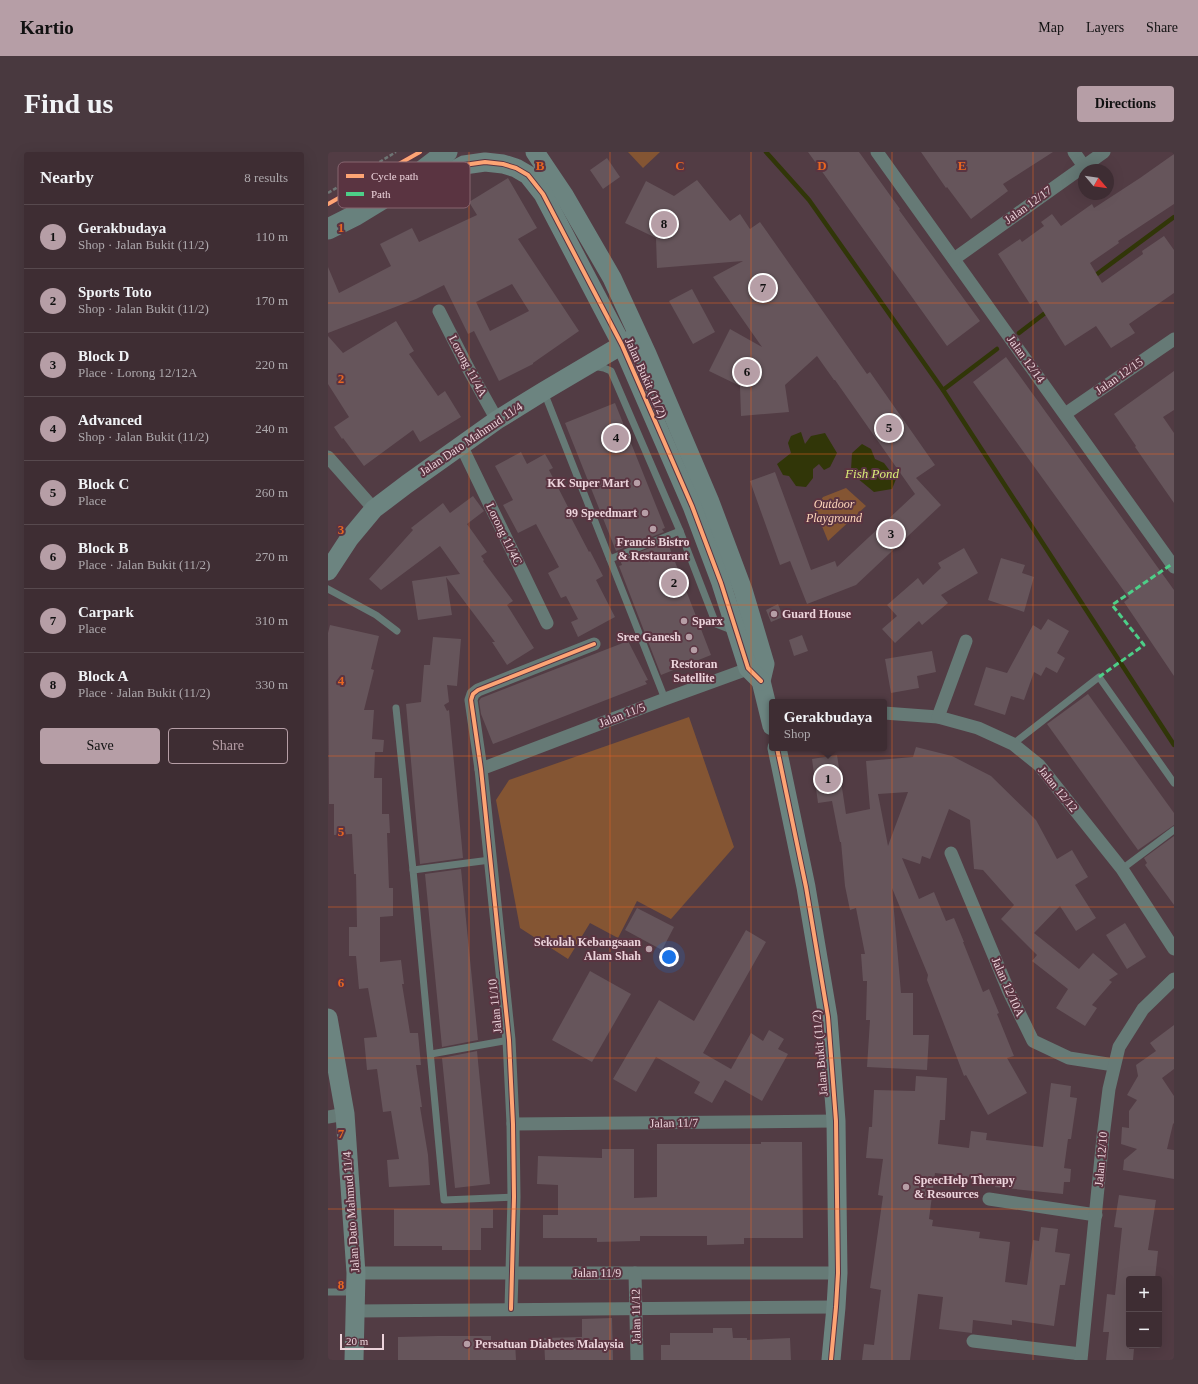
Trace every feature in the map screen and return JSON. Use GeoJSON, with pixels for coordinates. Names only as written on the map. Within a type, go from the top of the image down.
{"type":"FeatureCollection","features":[{"type":"Feature","properties":{"kind":"main road"},"geometry":{"type":"LineString","coordinates":[[434,162],[447,152]]}},
{"type":"Feature","properties":{"kind":"main road"},"geometry":{"type":"LineString","coordinates":[[328,229],[367,208]]}},
{"type":"Feature","properties":{"kind":"street","name":"Jalan Bukit (11/2)"},"geometry":{"type":"LineString","coordinates":[[535,152],[564,194],[612,278],[710,502],[743,590],[758,671],[769,714]]}},
{"type":"Feature","properties":{"kind":"street","name":"Jalan 12/14"},"geometry":{"type":"LineString","coordinates":[[877,152],[1174,567]]}},
{"type":"Feature","properties":{"kind":"street"},"geometry":{"type":"LineString","coordinates":[[1074,152],[1083,164]]}},
{"type":"Feature","properties":{"kind":"street","name":"Jalan 12/17"},"geometry":{"type":"LineString","coordinates":[[1086,164],[1104,152]]}},
{"type":"Feature","properties":{"kind":"street","name":"Jalan Bukit (11/2)"},"geometry":{"type":"LineString","coordinates":[[470,164],[485,162],[503,164],[516,168],[528,175],[543,194],[622,345],[692,506],[721,584],[736,632],[758,671]]}},
{"type":"Feature","properties":{"kind":"street","name":"Jalan 12/17"},"geometry":{"type":"LineString","coordinates":[[954,259],[1078,169]]}},
{"type":"Feature","properties":{"kind":"street","name":"Lorong 11/4A"},"geometry":{"type":"LineString","coordinates":[[439,311],[497,420]]}},
{"type":"Feature","properties":{"kind":"street","name":"Jalan Dato Mahmud 11/4"},"geometry":{"type":"LineString","coordinates":[[328,571],[349,539],[374,509],[497,420],[638,335]]}},
{"type":"Feature","properties":{"kind":"street","name":"Jalan 12/15"},"geometry":{"type":"LineString","coordinates":[[1065,414],[1174,338]]}},
{"type":"Feature","properties":{"kind":"street","name":"Lorong 11/4C"},"geometry":{"type":"LineString","coordinates":[[462,445],[547,623]]}},
{"type":"Feature","properties":{"kind":"street"},"geometry":{"type":"LineString","coordinates":[[328,458],[374,509]]}},
{"type":"Feature","properties":{"kind":"street"},"geometry":{"type":"LineString","coordinates":[[938,717],[966,641]]}},
{"type":"Feature","properties":{"kind":"street","name":"Jalan 11/10"},"geometry":{"type":"LineString","coordinates":[[511,1309],[514,1197],[513,1124],[509,1040],[481,769],[471,703],[473,694],[478,690],[594,644]]}},
{"type":"Feature","properties":{"kind":"street","name":"Jalan 11/5"},"geometry":{"type":"LineString","coordinates":[[481,769],[665,699],[758,671]]}},
{"type":"Feature","properties":{"kind":"street","name":"Jalan 12/12"},"geometry":{"type":"LineString","coordinates":[[887,714],[938,717],[978,728],[1013,744],[1039,765],[1122,869],[1174,949]]}},
{"type":"Feature","properties":{"kind":"street","name":"Jalan Bukit (11/2)"},"geometry":{"type":"LineString","coordinates":[[778,751],[806,887],[828,1017],[836,1121],[838,1273],[831,1360]]}},
{"type":"Feature","properties":{"kind":"street","name":"Jalan 12/10A"},"geometry":{"type":"LineString","coordinates":[[951,853],[1009,992],[1033,1041],[1069,1058],[1114,1065]]}},
{"type":"Feature","properties":{"kind":"street","name":"Jalan 12/10"},"geometry":{"type":"LineString","coordinates":[[1081,1357],[1109,1088],[1114,1065],[1119,1047],[1143,1009],[1174,979]]}},
{"type":"Feature","properties":{"kind":"street","name":"Jalan Dato Mahmud 11/4"},"geometry":{"type":"LineString","coordinates":[[328,1018],[336,1115],[356,1282],[354,1360]]}},
{"type":"Feature","properties":{"kind":"street","name":"Jalan 11/7"},"geometry":{"type":"LineString","coordinates":[[513,1124],[836,1121]]}},
{"type":"Feature","properties":{"kind":"street"},"geometry":{"type":"LineString","coordinates":[[989,1199],[1096,1215]]}},
{"type":"Feature","properties":{"kind":"street","name":"Jalan 11/9"},"geometry":{"type":"LineString","coordinates":[[356,1282],[512,1273],[838,1273]]}},
{"type":"Feature","properties":{"kind":"street","name":"Jalan 11/12"},"geometry":{"type":"LineString","coordinates":[[635,1273],[636,1360]]}},
{"type":"Feature","properties":{"kind":"street"},"geometry":{"type":"LineString","coordinates":[[356,1311],[836,1307]]}},
{"type":"Feature","properties":{"kind":"street"},"geometry":{"type":"LineString","coordinates":[[973,1341],[1081,1357]]}},
{"type":"Feature","properties":{"kind":"lane"},"geometry":{"type":"LineString","coordinates":[[588,365],[604,368],[611,372],[680,531],[716,624],[736,632]]}},
{"type":"Feature","properties":{"kind":"lane"},"geometry":{"type":"LineString","coordinates":[[544,391],[665,699]]}},
{"type":"Feature","properties":{"kind":"lane"},"geometry":{"type":"LineString","coordinates":[[610,559],[680,531]]}},
{"type":"Feature","properties":{"kind":"lane"},"geometry":{"type":"LineString","coordinates":[[328,588],[376,615],[397,631]]}},
{"type":"Feature","properties":{"kind":"lane"},"geometry":{"type":"LineString","coordinates":[[1013,744],[1099,677],[1174,783]]}},
{"type":"Feature","properties":{"kind":"lane"},"geometry":{"type":"LineString","coordinates":[[396,708],[431,1054],[444,1200],[514,1197]]}},
{"type":"Feature","properties":{"kind":"lane"},"geometry":{"type":"LineString","coordinates":[[1122,869],[1174,830]]}},
{"type":"Feature","properties":{"kind":"lane"},"geometry":{"type":"LineString","coordinates":[[413,870],[490,860]]}},
{"type":"Feature","properties":{"kind":"lane"},"geometry":{"type":"LineString","coordinates":[[431,1054],[509,1040]]}},
{"type":"Feature","properties":{"kind":"lane"},"geometry":{"type":"LineString","coordinates":[[328,1292],[356,1282]]}},
{"type":"Feature","properties":{"kind":"path"},"geometry":{"type":"LineString","coordinates":[[379,162],[396,152]]}},
{"type":"Feature","properties":{"kind":"path"},"geometry":{"type":"LineString","coordinates":[[328,193],[338,187]]}},
{"type":"Feature","properties":{"kind":"green space"},"geometry":{"type":"Polygon","coordinates":[[[628,152],[660,152],[643,168],[628,152]]]}},
{"type":"Feature","properties":{"kind":"green space","name":"Outdoor Playground"},"geometry":{"type":"Polygon","coordinates":[[[846,488],[866,506],[828,541],[815,509],[823,497],[846,488]]]}},
{"type":"Feature","properties":{"kind":"green space"},"geometry":{"type":"Polygon","coordinates":[[[689,717],[734,847],[671,919],[637,901],[618,938],[590,923],[568,959],[520,928],[496,800],[509,780],[689,717]]]}},
{"type":"Feature","properties":{"kind":"water"},"geometry":{"type":"Polygon","coordinates":[[[801,432],[805,444],[811,436],[825,433],[837,453],[830,467],[824,470],[819,464],[813,469],[813,478],[806,487],[796,486],[789,476],[783,475],[777,464],[791,453],[788,443],[791,436],[801,432]]]}},
{"type":"Feature","properties":{"kind":"water","name":"Fish Pond"},"geometry":{"type":"Polygon","coordinates":[[[862,444],[871,449],[875,459],[884,463],[896,479],[892,489],[874,492],[857,478],[851,470],[852,453],[862,444]]]}},
{"type":"Feature","properties":{"kind":"building"},"geometry":{"type":"Polygon","coordinates":[[[808,152],[859,152],[900,209],[899,210],[980,321],[947,346],[808,152]]]}},
{"type":"Feature","properties":{"kind":"building"},"geometry":{"type":"Polygon","coordinates":[[[921,152],[1053,152],[1003,184],[1008,191],[971,219],[947,187],[946,188],[921,152]]]}},
{"type":"Feature","properties":{"kind":"building"},"geometry":{"type":"Polygon","coordinates":[[[1174,154],[1174,204],[1118,241],[1119,243],[1090,263],[1102,283],[1143,254],[1142,251],[1164,236],[1174,250],[1174,293],[1129,324],[1135,333],[1111,348],[1096,326],[1065,346],[1036,300],[1030,304],[998,254],[1020,239],[1022,242],[1044,226],[1041,222],[1052,214],[1061,226],[1092,204],[1094,208],[1106,200],[1114,200],[1114,195],[1174,154]]]}},
{"type":"Feature","properties":{"kind":"building"},"geometry":{"type":"Polygon","coordinates":[[[607,158],[620,177],[603,189],[590,170],[607,158]]]}},
{"type":"Feature","properties":{"kind":"building"},"geometry":{"type":"Polygon","coordinates":[[[508,178],[537,228],[518,239],[579,331],[533,364],[499,381],[474,331],[468,334],[444,285],[416,299],[328,333],[328,267],[339,293],[391,266],[380,244],[412,228],[419,242],[477,215],[470,201],[508,178]],[[512,284],[476,302],[490,331],[529,311],[512,284]]]}},
{"type":"Feature","properties":{"kind":"building"},"geometry":{"type":"Polygon","coordinates":[[[697,180],[730,221],[740,214],[750,229],[760,222],[867,374],[870,372],[935,465],[916,478],[941,505],[856,585],[807,604],[790,561],[780,565],[750,481],[775,472],[811,570],[835,561],[837,567],[915,494],[817,356],[785,385],[789,412],[741,416],[740,386],[709,371],[730,329],[762,347],[713,277],[743,261],[657,268],[656,238],[625,223],[646,181],[674,196],[697,180]]]}},
{"type":"Feature","properties":{"kind":"building"},"geometry":{"type":"Polygon","coordinates":[[[692,289],[715,332],[693,344],[669,301],[692,289]]]}},
{"type":"Feature","properties":{"kind":"building"},"geometry":{"type":"Polygon","coordinates":[[[396,321],[414,351],[409,354],[438,396],[445,391],[461,417],[420,442],[413,430],[364,466],[334,427],[349,417],[328,384],[328,336],[343,353],[396,321]]]}},
{"type":"Feature","properties":{"kind":"building"},"geometry":{"type":"Polygon","coordinates":[[[1006,357],[1174,590],[1174,676],[1124,602],[1129,598],[973,382],[1006,357]]]}},
{"type":"Feature","properties":{"kind":"building"},"geometry":{"type":"Polygon","coordinates":[[[1174,371],[1174,410],[1163,417],[1174,433],[1174,503],[1114,414],[1174,371]]]}},
{"type":"Feature","properties":{"kind":"building"},"geometry":{"type":"Polygon","coordinates":[[[615,403],[665,528],[662,529],[664,532],[616,551],[565,423],[615,403]]]}},
{"type":"Feature","properties":{"kind":"building"},"geometry":{"type":"Polygon","coordinates":[[[521,452],[527,464],[545,454],[553,468],[549,470],[568,507],[566,508],[603,576],[596,580],[615,617],[578,637],[571,622],[578,619],[566,596],[561,598],[548,573],[559,567],[536,524],[518,533],[503,505],[513,500],[495,466],[521,452]]]}},
{"type":"Feature","properties":{"kind":"building"},"geometry":{"type":"Polygon","coordinates":[[[473,496],[484,511],[467,524],[487,552],[481,556],[484,560],[483,561],[513,601],[507,605],[534,648],[507,665],[492,642],[495,642],[446,577],[452,615],[418,620],[412,581],[460,574],[440,546],[381,590],[369,579],[413,530],[411,528],[443,503],[450,513],[473,496]]]}},
{"type":"Feature","properties":{"kind":"building"},"geometry":{"type":"Polygon","coordinates":[[[667,541],[711,655],[661,675],[619,566],[622,565],[620,560],[667,541]]]}},
{"type":"Feature","properties":{"kind":"building"},"geometry":{"type":"Polygon","coordinates":[[[964,548],[978,573],[941,595],[948,603],[922,625],[919,621],[895,643],[882,629],[897,616],[887,605],[918,578],[923,585],[941,568],[938,563],[964,548]]]}},
{"type":"Feature","properties":{"kind":"building"},"geometry":{"type":"Polygon","coordinates":[[[1001,558],[1025,565],[1022,573],[1034,577],[1024,612],[988,600],[1001,558]]]}},
{"type":"Feature","properties":{"kind":"building","name":"Guard House"},"geometry":{"type":"Polygon","coordinates":[[[778,604],[783,617],[771,622],[766,610],[778,604]]]}},
{"type":"Feature","properties":{"kind":"building"},"geometry":{"type":"Polygon","coordinates":[[[1048,619],[1069,631],[1057,653],[1065,658],[1057,673],[1046,667],[1041,676],[1034,672],[1024,700],[1011,696],[1005,715],[974,705],[986,667],[1007,673],[1033,625],[1041,630],[1048,619]]]}},
{"type":"Feature","properties":{"kind":"building"},"geometry":{"type":"Polygon","coordinates":[[[330,625],[379,636],[371,669],[374,670],[364,710],[374,710],[372,739],[384,740],[383,752],[375,752],[374,778],[382,778],[382,814],[389,814],[390,833],[387,833],[389,888],[393,888],[393,916],[380,917],[380,962],[401,960],[404,984],[402,984],[410,1033],[418,1033],[421,1065],[416,1065],[422,1107],[420,1107],[428,1155],[430,1185],[389,1187],[387,1160],[399,1159],[391,1111],[383,1112],[377,1069],[367,1070],[364,1038],[377,1037],[368,988],[359,989],[356,956],[349,956],[349,927],[357,927],[356,874],[354,874],[352,834],[334,835],[334,804],[329,804],[328,633],[330,625]]]}},
{"type":"Feature","properties":{"kind":"building"},"geometry":{"type":"Polygon","coordinates":[[[802,635],[808,651],[794,656],[789,640],[802,635]]]}},
{"type":"Feature","properties":{"kind":"building"},"geometry":{"type":"Polygon","coordinates":[[[433,637],[461,639],[457,686],[447,685],[449,702],[444,705],[447,711],[449,710],[463,858],[420,864],[406,704],[421,702],[424,665],[430,665],[433,637]]]}},
{"type":"Feature","properties":{"kind":"building"},"geometry":{"type":"Polygon","coordinates":[[[628,641],[648,680],[645,681],[647,684],[493,744],[481,714],[479,701],[481,698],[628,641]]]}},
{"type":"Feature","properties":{"kind":"building"},"geometry":{"type":"Polygon","coordinates":[[[932,651],[936,672],[917,676],[919,688],[891,693],[885,659],[932,651]]]}},
{"type":"Feature","properties":{"kind":"building"},"geometry":{"type":"Polygon","coordinates":[[[1088,694],[1174,813],[1174,825],[1138,850],[1047,724],[1088,694]]]}},
{"type":"Feature","properties":{"kind":"building"},"geometry":{"type":"Polygon","coordinates":[[[916,747],[952,756],[991,776],[1036,820],[1057,859],[1072,850],[1088,877],[1075,885],[1096,918],[1076,931],[1060,906],[1034,933],[1079,969],[1093,953],[1118,974],[1109,980],[1112,982],[1092,1005],[1097,1008],[1085,1026],[1056,1008],[1068,989],[1032,961],[1037,955],[1001,919],[1014,905],[983,870],[974,869],[970,820],[949,809],[930,859],[922,856],[920,864],[902,858],[919,899],[934,892],[946,921],[954,918],[983,992],[989,989],[999,1013],[997,1014],[1014,1056],[1007,1058],[1027,1093],[988,1115],[966,1075],[964,1076],[927,980],[928,975],[892,888],[901,993],[913,993],[913,1035],[929,1035],[927,1070],[867,1067],[870,1020],[866,1020],[867,981],[863,981],[861,954],[865,954],[856,908],[850,910],[845,886],[841,842],[832,801],[818,803],[812,759],[837,755],[846,814],[870,809],[866,761],[913,757],[916,747]],[[908,792],[878,794],[888,846],[908,792]]]}},
{"type":"Feature","properties":{"kind":"building"},"geometry":{"type":"Polygon","coordinates":[[[1174,836],[1174,905],[1145,865],[1147,863],[1144,858],[1174,836]]]}},
{"type":"Feature","properties":{"kind":"building"},"geometry":{"type":"Polygon","coordinates":[[[461,869],[478,1040],[442,1047],[425,874],[461,869]]]}},
{"type":"Feature","properties":{"kind":"building"},"geometry":{"type":"Polygon","coordinates":[[[637,908],[674,927],[662,950],[625,930],[637,908]]]}},
{"type":"Feature","properties":{"kind":"building"},"geometry":{"type":"Polygon","coordinates":[[[1125,923],[1146,957],[1127,969],[1106,935],[1125,923]]]}},
{"type":"Feature","properties":{"kind":"building"},"geometry":{"type":"Polygon","coordinates":[[[746,930],[766,942],[703,1053],[731,1069],[751,1033],[763,1041],[769,1030],[784,1039],[778,1049],[788,1054],[762,1101],[725,1080],[712,1103],[694,1093],[700,1082],[656,1057],[636,1092],[613,1079],[659,1000],[694,1021],[746,930]]]}},
{"type":"Feature","properties":{"kind":"building"},"geometry":{"type":"Polygon","coordinates":[[[590,971],[631,994],[592,1062],[552,1040],[590,971]]]}},
{"type":"Feature","properties":{"kind":"building"},"geometry":{"type":"Polygon","coordinates":[[[1174,1025],[1174,1069],[1162,1078],[1174,1096],[1174,1123],[1167,1149],[1174,1150],[1174,1179],[1123,1170],[1124,1160],[1137,1149],[1121,1144],[1122,1127],[1129,1128],[1129,1111],[1137,1100],[1127,1095],[1138,1076],[1136,1065],[1156,1051],[1150,1043],[1174,1025]]]}},
{"type":"Feature","properties":{"kind":"building"},"geometry":{"type":"Polygon","coordinates":[[[477,1051],[490,1184],[455,1188],[442,1058],[477,1051]]]}},
{"type":"Feature","properties":{"kind":"building"},"geometry":{"type":"Polygon","coordinates":[[[916,1076],[947,1078],[945,1120],[940,1120],[938,1144],[969,1148],[971,1131],[987,1133],[986,1140],[1043,1147],[1051,1083],[1071,1086],[1070,1097],[1077,1098],[1071,1139],[1068,1139],[1064,1168],[1071,1169],[1070,1182],[1064,1182],[1063,1194],[995,1187],[996,1180],[935,1173],[929,1219],[933,1220],[932,1226],[980,1232],[979,1238],[1010,1242],[1005,1282],[1027,1285],[1033,1240],[1039,1241],[1041,1227],[1058,1229],[1055,1252],[1070,1254],[1065,1285],[1060,1285],[1054,1326],[1012,1320],[1012,1325],[973,1320],[972,1333],[939,1329],[943,1297],[918,1294],[910,1360],[862,1360],[864,1344],[874,1345],[881,1290],[870,1288],[883,1196],[878,1195],[883,1159],[866,1158],[869,1127],[872,1127],[874,1090],[915,1091],[916,1076]]]}},
{"type":"Feature","properties":{"kind":"building"},"geometry":{"type":"Polygon","coordinates":[[[761,1142],[802,1142],[803,1238],[744,1238],[744,1244],[707,1245],[707,1236],[640,1236],[640,1241],[597,1242],[597,1238],[543,1238],[543,1215],[558,1215],[558,1185],[537,1184],[538,1156],[602,1158],[602,1149],[634,1149],[634,1198],[657,1197],[657,1144],[761,1144],[761,1142]]]}},
{"type":"Feature","properties":{"kind":"building"},"geometry":{"type":"Polygon","coordinates":[[[1119,1195],[1156,1200],[1148,1250],[1158,1251],[1155,1276],[1126,1276],[1126,1348],[1134,1349],[1133,1360],[1106,1360],[1109,1332],[1103,1332],[1107,1294],[1115,1295],[1122,1228],[1114,1227],[1119,1195]]]}},
{"type":"Feature","properties":{"kind":"building"},"geometry":{"type":"Polygon","coordinates":[[[394,1209],[493,1209],[493,1228],[481,1228],[481,1250],[442,1250],[442,1246],[394,1246],[394,1209]]]}},
{"type":"Feature","properties":{"kind":"building"},"geometry":{"type":"Polygon","coordinates":[[[612,1318],[613,1360],[545,1360],[544,1338],[582,1337],[582,1319],[612,1318]]]}},
{"type":"Feature","properties":{"kind":"building"},"geometry":{"type":"Polygon","coordinates":[[[713,1328],[732,1328],[733,1338],[747,1338],[747,1340],[790,1338],[791,1360],[661,1360],[661,1345],[670,1345],[670,1333],[713,1333],[713,1328]]]}},
{"type":"Feature","properties":{"kind":"building"},"geometry":{"type":"Polygon","coordinates":[[[491,1336],[491,1342],[515,1342],[516,1360],[398,1360],[398,1337],[491,1336]]]}},
{"type":"Feature","properties":{"kind":"waterway"},"geometry":{"type":"LineString","coordinates":[[766,152],[809,200],[943,390],[1174,745]]}},
{"type":"Feature","properties":{"kind":"waterway"},"geometry":{"type":"LineString","coordinates":[[1093,277],[1174,217]]}},
{"type":"Feature","properties":{"kind":"waterway"},"geometry":{"type":"LineString","coordinates":[[1019,333],[1049,310]]}},
{"type":"Feature","properties":{"kind":"waterway"},"geometry":{"type":"LineString","coordinates":[[943,390],[997,349]]}},
{"type":"Feature","properties":{"kind":"marked path"},"geometry":{"type":"LineString","coordinates":[[1099,677],[1144,645],[1112,605],[1172,564]]}},
{"type":"Feature","properties":{"kind":"cycle path"},"geometry":{"type":"LineString","coordinates":[[402,162],[420,152]]}},
{"type":"Feature","properties":{"kind":"cycle path"},"geometry":{"type":"LineString","coordinates":[[470,164],[485,162],[503,164],[516,168],[528,175],[543,194],[622,345],[692,506],[721,583],[748,668],[761,681]]}},
{"type":"Feature","properties":{"kind":"cycle path"},"geometry":{"type":"LineString","coordinates":[[328,204],[338,198]]}},
{"type":"Feature","properties":{"kind":"cycle path"},"geometry":{"type":"LineString","coordinates":[[511,1309],[514,1197],[513,1124],[509,1040],[481,769],[471,700],[473,694],[478,690],[594,644]]}},
{"type":"Feature","properties":{"kind":"cycle path"},"geometry":{"type":"LineString","coordinates":[[778,751],[806,887],[828,1017],[836,1121],[838,1273],[831,1360]]}},
{"type":"Feature","properties":{"kind":"place","name":"Block A"},"geometry":{"type":"Point","coordinates":[664,224]}},
{"type":"Feature","properties":{"kind":"place","name":"Carpark"},"geometry":{"type":"Point","coordinates":[763,288]}},
{"type":"Feature","properties":{"kind":"place","name":"Block B"},"geometry":{"type":"Point","coordinates":[747,372]}},
{"type":"Feature","properties":{"kind":"place","name":"Block C"},"geometry":{"type":"Point","coordinates":[889,428]}},
{"type":"Feature","properties":{"kind":"place","name":"Advanced"},"geometry":{"type":"Point","coordinates":[616,438]}},
{"type":"Feature","properties":{"kind":"place","name":"KK Super Mart"},"geometry":{"type":"Point","coordinates":[637,483]}},
{"type":"Feature","properties":{"kind":"place","name":"99 Speedmart"},"geometry":{"type":"Point","coordinates":[645,513]}},
{"type":"Feature","properties":{"kind":"place","name":"Francis Bistro & Restaurant"},"geometry":{"type":"Point","coordinates":[653,529]}},
{"type":"Feature","properties":{"kind":"place","name":"Block D"},"geometry":{"type":"Point","coordinates":[891,534]}},
{"type":"Feature","properties":{"kind":"place","name":"Sports Toto"},"geometry":{"type":"Point","coordinates":[674,583]}},
{"type":"Feature","properties":{"kind":"place","name":"Guard House"},"geometry":{"type":"Point","coordinates":[774,614]}},
{"type":"Feature","properties":{"kind":"place","name":"Sparx"},"geometry":{"type":"Point","coordinates":[684,621]}},
{"type":"Feature","properties":{"kind":"place","name":"Sree Ganesh"},"geometry":{"type":"Point","coordinates":[689,637]}},
{"type":"Feature","properties":{"kind":"place","name":"Restoran Satellite"},"geometry":{"type":"Point","coordinates":[694,650]}},
{"type":"Feature","properties":{"kind":"place","name":"Gerakbudaya"},"geometry":{"type":"Point","coordinates":[828,779]}},
{"type":"Feature","properties":{"kind":"place","name":"Sekolah Kebangsaan Alam Shah"},"geometry":{"type":"Point","coordinates":[649,949]}},
{"type":"Feature","properties":{"kind":"place","name":"SpeecHelp Therapy & Resources"},"geometry":{"type":"Point","coordinates":[906,1187]}},
{"type":"Feature","properties":{"kind":"place","name":"Persatuan Diabetes Malaysia"},"geometry":{"type":"Point","coordinates":[467,1344]}}]}
